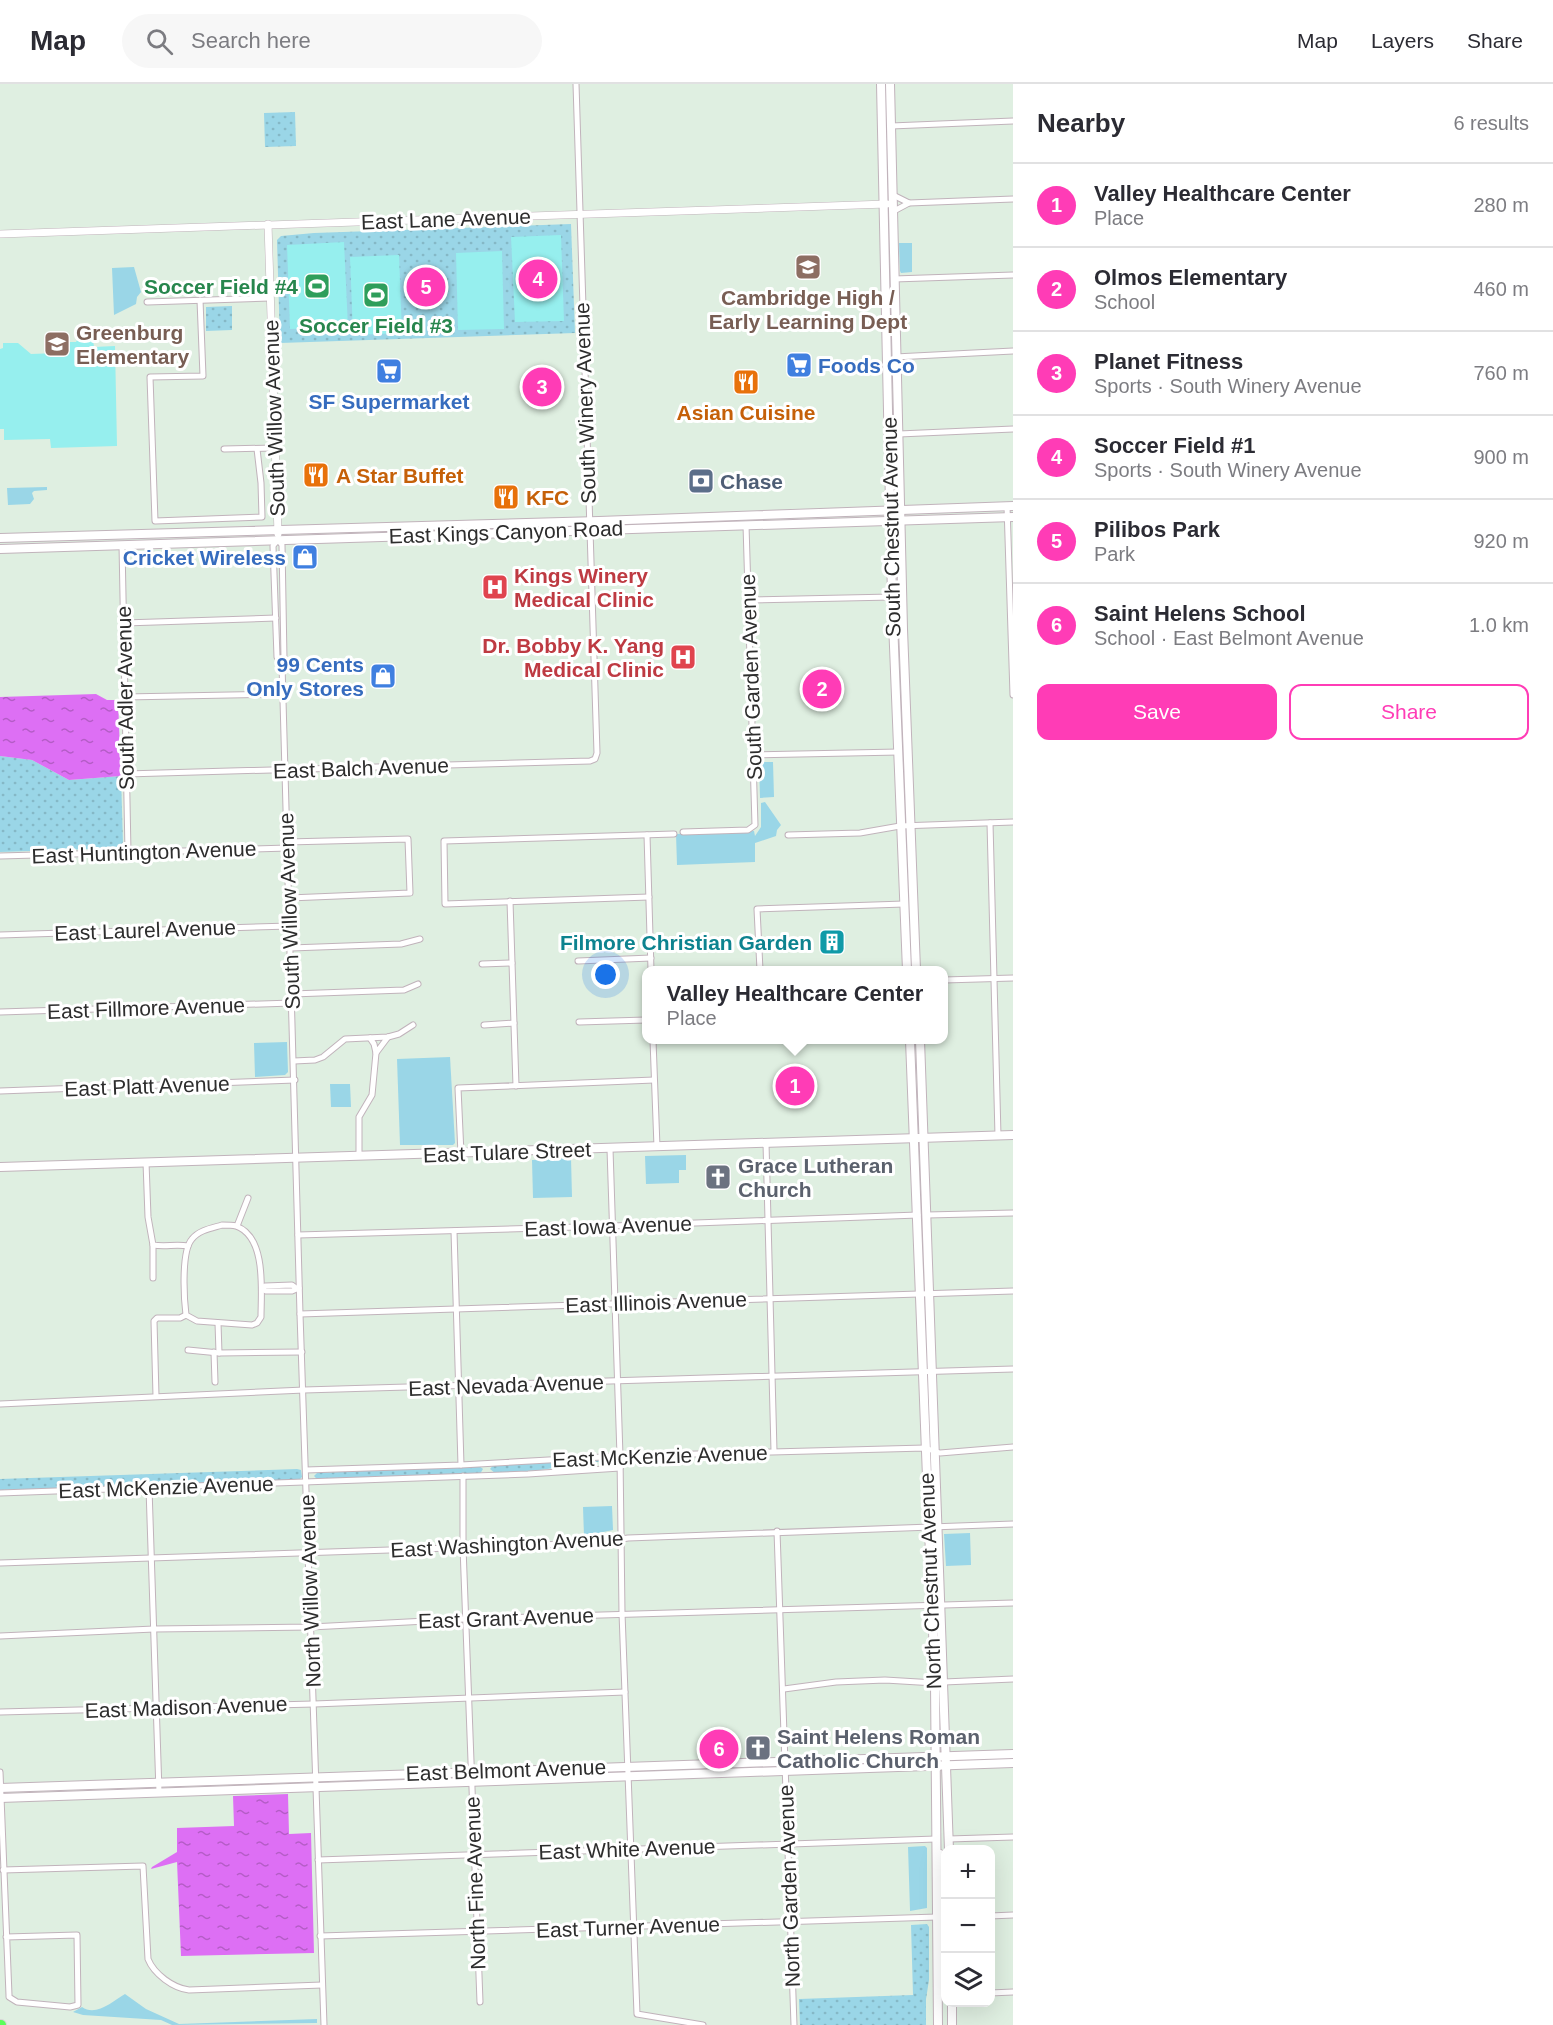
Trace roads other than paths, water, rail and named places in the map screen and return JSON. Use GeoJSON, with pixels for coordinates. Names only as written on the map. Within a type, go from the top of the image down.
{"type":"FeatureCollection","features":[{"type":"Feature","properties":{"kind":"main road","name":"South Chestnut Avenue"},"geometry":{"type":"LineString","coordinates":[[881,84],[894,279],[892,357],[887,392],[895,674],[916,966]]}},
{"type":"Feature","properties":{"kind":"main road","name":"South Chestnut Avenue"},"geometry":{"type":"LineString","coordinates":[[890,84],[892,357],[899,434],[904,674],[902,752]]}},
{"type":"Feature","properties":{"kind":"main road"},"geometry":{"type":"LineString","coordinates":[[881,106],[886,111],[888,146],[892,148]]}},
{"type":"Feature","properties":{"kind":"main road"},"geometry":{"type":"LineString","coordinates":[[887,392],[892,399],[894,426],[899,434]]}},
{"type":"Feature","properties":{"kind":"main road","name":"East Kings Canyon Road"},"geometry":{"type":"LineString","coordinates":[[589,526],[1010,506]]}},
{"type":"Feature","properties":{"kind":"main road","name":"East Kings Canyon Road"},"geometry":{"type":"LineString","coordinates":[[0,538],[901,522],[1010,517]]}},
{"type":"Feature","properties":{"kind":"main road","name":"East Kings Canyon Road"},"geometry":{"type":"LineString","coordinates":[[0,549],[278,534]]}},
{"type":"Feature","properties":{"kind":"main road"},"geometry":{"type":"LineString","coordinates":[[895,674],[904,674]]}},
{"type":"Feature","properties":{"kind":"main road","name":"South Chestnut Avenue"},"geometry":{"type":"LineString","coordinates":[[905,826],[904,904],[907,966]]}},
{"type":"Feature","properties":{"kind":"main road"},"geometry":{"type":"LineString","coordinates":[[910,1044],[915,1138]]}},
{"type":"Feature","properties":{"kind":"main road"},"geometry":{"type":"LineString","coordinates":[[920,1044],[924,1138]]}},
{"type":"Feature","properties":{"kind":"main road","name":"East Tulare Street"},"geometry":{"type":"LineString","coordinates":[[0,1167],[1013,1135]]}},
{"type":"Feature","properties":{"kind":"main road","name":"North Chestnut Avenue"},"geometry":{"type":"LineString","coordinates":[[915,1138],[924,1244],[928,1254],[930,1294],[935,1451],[933,1528]]}},
{"type":"Feature","properties":{"kind":"main road","name":"North Chestnut Avenue"},"geometry":{"type":"LineString","coordinates":[[924,1138],[920,1294],[922,1372],[925,1448],[933,1528],[940,1682],[947,1761],[949,1845]]}},
{"type":"Feature","properties":{"kind":"main road","name":"North Chestnut Avenue"},"geometry":{"type":"LineString","coordinates":[[938,2025],[941,1916],[936,1839],[935,1761],[940,1682]]}},
{"type":"Feature","properties":{"kind":"main road","name":"East Belmont Avenue"},"geometry":{"type":"LineString","coordinates":[[947,1761],[1013,1754]]}},
{"type":"Feature","properties":{"kind":"main road","name":"East Belmont Avenue"},"geometry":{"type":"LineString","coordinates":[[0,1793],[627,1771],[785,1761],[1013,1763]]}},
{"type":"Feature","properties":{"kind":"main road","name":"East Belmont Avenue"},"geometry":{"type":"LineString","coordinates":[[627,1771],[785,1771],[935,1761]]}},
{"type":"Feature","properties":{"kind":"main road"},"geometry":{"type":"LineString","coordinates":[[952,2007],[952,2025]]}},
{"type":"Feature","properties":{"kind":"street","name":"South Winery Avenue"},"geometry":{"type":"LineString","coordinates":[[576,84],[596,759]]}},
{"type":"Feature","properties":{"kind":"street"},"geometry":{"type":"LineString","coordinates":[[891,126],[1013,121]]}},
{"type":"Feature","properties":{"kind":"street","name":"East Lane Avenue"},"geometry":{"type":"LineString","coordinates":[[0,234],[1013,199]]}},
{"type":"Feature","properties":{"kind":"street","name":"East Lane Avenue"},"geometry":{"type":"LineString","coordinates":[[890,203],[909,203]]}},
{"type":"Feature","properties":{"kind":"street","name":"South Willow Avenue"},"geometry":{"type":"LineString","coordinates":[[268,225],[274,448],[278,534],[282,545],[284,659],[282,664],[296,1158]]}},
{"type":"Feature","properties":{"kind":"street"},"geometry":{"type":"LineString","coordinates":[[894,279],[1013,275]]}},
{"type":"Feature","properties":{"kind":"street"},"geometry":{"type":"LineString","coordinates":[[147,302],[270,298]]}},
{"type":"Feature","properties":{"kind":"street"},"geometry":{"type":"LineString","coordinates":[[200,300],[203,376],[150,377],[155,521],[262,517],[261,483],[256,448]]}},
{"type":"Feature","properties":{"kind":"street"},"geometry":{"type":"LineString","coordinates":[[892,357],[1013,351]]}},
{"type":"Feature","properties":{"kind":"street"},"geometry":{"type":"LineString","coordinates":[[899,434],[1013,429]]}},
{"type":"Feature","properties":{"kind":"street"},"geometry":{"type":"LineString","coordinates":[[224,449],[274,448]]}},
{"type":"Feature","properties":{"kind":"street"},"geometry":{"type":"LineString","coordinates":[[1010,506],[1013,696]]}},
{"type":"Feature","properties":{"kind":"street","name":"South Garden Avenue"},"geometry":{"type":"LineString","coordinates":[[683,832],[753,828],[756,822],[746,525]]}},
{"type":"Feature","properties":{"kind":"street","name":"South Willow Avenue"},"geometry":{"type":"LineString","coordinates":[[278,534],[273,546],[278,657],[282,664]]}},
{"type":"Feature","properties":{"kind":"street","name":"South Adler Avenue"},"geometry":{"type":"LineString","coordinates":[[122,544],[128,852]]}},
{"type":"Feature","properties":{"kind":"street"},"geometry":{"type":"LineString","coordinates":[[748,600],[892,597]]}},
{"type":"Feature","properties":{"kind":"street"},"geometry":{"type":"LineString","coordinates":[[124,623],[276,618]]}},
{"type":"Feature","properties":{"kind":"street"},"geometry":{"type":"LineString","coordinates":[[125,697],[283,694]]}},
{"type":"Feature","properties":{"kind":"street"},"geometry":{"type":"LineString","coordinates":[[753,755],[902,752]]}},
{"type":"Feature","properties":{"kind":"street","name":"East Balch Avenue"},"geometry":{"type":"LineString","coordinates":[[126,774],[285,771],[596,759]]}},
{"type":"Feature","properties":{"kind":"street"},"geometry":{"type":"LineString","coordinates":[[788,835],[860,833],[905,826],[1013,822]]}},
{"type":"Feature","properties":{"kind":"street"},"geometry":{"type":"LineString","coordinates":[[990,823],[998,1136]]}},
{"type":"Feature","properties":{"kind":"street"},"geometry":{"type":"LineString","coordinates":[[649,897],[445,904],[444,841],[674,834]]}},
{"type":"Feature","properties":{"kind":"street"},"geometry":{"type":"LineString","coordinates":[[647,835],[651,966]]}},
{"type":"Feature","properties":{"kind":"street","name":"East Huntington Avenue"},"geometry":{"type":"LineString","coordinates":[[0,856],[408,839],[412,871],[410,893],[289,898]]}},
{"type":"Feature","properties":{"kind":"street"},"geometry":{"type":"LineString","coordinates":[[510,902],[516,1086]]}},
{"type":"Feature","properties":{"kind":"street"},"geometry":{"type":"LineString","coordinates":[[760,966],[757,909],[904,904]]}},
{"type":"Feature","properties":{"kind":"street","name":"East Laurel Avenue"},"geometry":{"type":"LineString","coordinates":[[0,935],[290,926]]}},
{"type":"Feature","properties":{"kind":"street"},"geometry":{"type":"LineString","coordinates":[[291,948],[401,944],[420,939]]}},
{"type":"Feature","properties":{"kind":"street"},"geometry":{"type":"LineString","coordinates":[[578,961],[651,958]]}},
{"type":"Feature","properties":{"kind":"street"},"geometry":{"type":"LineString","coordinates":[[482,964],[512,963]]}},
{"type":"Feature","properties":{"kind":"street"},"geometry":{"type":"LineString","coordinates":[[948,980],[1013,978]]}},
{"type":"Feature","properties":{"kind":"street"},"geometry":{"type":"LineString","coordinates":[[292,994],[404,990],[418,984]]}},
{"type":"Feature","properties":{"kind":"street","name":"East Fillmore Avenue"},"geometry":{"type":"LineString","coordinates":[[0,1012],[292,1004]]}},
{"type":"Feature","properties":{"kind":"street"},"geometry":{"type":"LineString","coordinates":[[579,1022],[642,1020]]}},
{"type":"Feature","properties":{"kind":"street"},"geometry":{"type":"LineString","coordinates":[[484,1025],[514,1023]]}},
{"type":"Feature","properties":{"kind":"street"},"geometry":{"type":"LineString","coordinates":[[294,1061],[315,1060],[323,1057],[345,1039],[388,1037],[399,1034],[412,1025]]}},
{"type":"Feature","properties":{"kind":"street"},"geometry":{"type":"LineString","coordinates":[[376,1053],[388,1037]]}},
{"type":"Feature","properties":{"kind":"street"},"geometry":{"type":"LineString","coordinates":[[359,1156],[358,1116],[372,1095],[376,1053],[370,1038]]}},
{"type":"Feature","properties":{"kind":"street"},"geometry":{"type":"LineString","coordinates":[[653,1044],[657,1147]]}},
{"type":"Feature","properties":{"kind":"street","name":"East Platt Avenue"},"geometry":{"type":"LineString","coordinates":[[0,1091],[295,1080]]}},
{"type":"Feature","properties":{"kind":"street"},"geometry":{"type":"LineString","coordinates":[[460,1154],[458,1088],[654,1080]]}},
{"type":"Feature","properties":{"kind":"street"},"geometry":{"type":"LineString","coordinates":[[766,1143],[774,1451]]}},
{"type":"Feature","properties":{"kind":"street"},"geometry":{"type":"LineString","coordinates":[[610,1149],[620,1456],[622,1613],[637,2014],[703,2025]]}},
{"type":"Feature","properties":{"kind":"street","name":"North Willow Avenue"},"geometry":{"type":"LineString","coordinates":[[296,1158],[297,1288],[304,1390],[324,2025]]}},
{"type":"Feature","properties":{"kind":"street"},"geometry":{"type":"LineString","coordinates":[[146,1162],[148,1217],[153,1245],[153,1278]]}},
{"type":"Feature","properties":{"kind":"street"},"geometry":{"type":"LineString","coordinates":[[237,1226],[248,1198]]}},
{"type":"Feature","properties":{"kind":"street","name":"East Iowa Avenue"},"geometry":{"type":"LineString","coordinates":[[298,1235],[1013,1213]]}},
{"type":"Feature","properties":{"kind":"street"},"geometry":{"type":"LineString","coordinates":[[222,1225],[237,1226],[247,1235],[258,1252],[261,1267],[261,1317],[257,1323],[252,1325],[197,1322],[186,1315],[185,1273],[191,1239],[205,1229],[222,1225]]}},
{"type":"Feature","properties":{"kind":"street"},"geometry":{"type":"LineString","coordinates":[[454,1231],[461,1465]]}},
{"type":"Feature","properties":{"kind":"street"},"geometry":{"type":"LineString","coordinates":[[153,1245],[188,1246]]}},
{"type":"Feature","properties":{"kind":"street"},"geometry":{"type":"LineString","coordinates":[[292,1285],[297,1288],[266,1291],[262,1289],[265,1286],[292,1285]]}},
{"type":"Feature","properties":{"kind":"street","name":"East Illinois Avenue"},"geometry":{"type":"LineString","coordinates":[[300,1314],[1013,1291]]}},
{"type":"Feature","properties":{"kind":"street"},"geometry":{"type":"LineString","coordinates":[[156,1396],[154,1321],[157,1318],[180,1318],[186,1315]]}},
{"type":"Feature","properties":{"kind":"street"},"geometry":{"type":"LineString","coordinates":[[215,1382],[218,1323]]}},
{"type":"Feature","properties":{"kind":"street"},"geometry":{"type":"LineString","coordinates":[[188,1350],[302,1352]]}},
{"type":"Feature","properties":{"kind":"street","name":"East Nevada Avenue"},"geometry":{"type":"LineString","coordinates":[[0,1404],[304,1390],[1013,1369]]}},
{"type":"Feature","properties":{"kind":"street","name":"East McKenzie Avenue"},"geometry":{"type":"LineString","coordinates":[[306,1470],[461,1465],[620,1456],[925,1448],[955,1452],[1013,1447]]}},
{"type":"Feature","properties":{"kind":"street"},"geometry":{"type":"LineString","coordinates":[[486,1462],[487,1476]]}},
{"type":"Feature","properties":{"kind":"street","name":"East McKenzie Avenue"},"geometry":{"type":"LineString","coordinates":[[0,1493],[487,1476],[620,1468]]}},
{"type":"Feature","properties":{"kind":"street","name":"North Fine Avenue"},"geometry":{"type":"LineString","coordinates":[[463,1476],[465,1618],[480,2002]]}},
{"type":"Feature","properties":{"kind":"street"},"geometry":{"type":"LineString","coordinates":[[149,1488],[158,1788]]}},
{"type":"Feature","properties":{"kind":"street","name":"East Washington Avenue"},"geometry":{"type":"LineString","coordinates":[[0,1563],[598,1543],[621,1539],[777,1531],[1013,1524]]}},
{"type":"Feature","properties":{"kind":"street","name":"North Garden Avenue"},"geometry":{"type":"LineString","coordinates":[[777,1531],[794,2025]]}},
{"type":"Feature","properties":{"kind":"street","name":"East Grant Avenue"},"geometry":{"type":"LineString","coordinates":[[0,1636],[154,1629],[311,1627],[465,1618],[1013,1603]]}},
{"type":"Feature","properties":{"kind":"street"},"geometry":{"type":"LineString","coordinates":[[784,1689],[836,1682],[1013,1679]]}},
{"type":"Feature","properties":{"kind":"street","name":"East Madison Avenue"},"geometry":{"type":"LineString","coordinates":[[0,1712],[314,1704],[625,1692]]}},
{"type":"Feature","properties":{"kind":"street"},"geometry":{"type":"LineString","coordinates":[[0,1772],[3,1870],[6,1937],[9,1995],[11,2000],[69,2007],[78,2005],[77,1935],[6,1937]]}},
{"type":"Feature","properties":{"kind":"street"},"geometry":{"type":"LineString","coordinates":[[949,1839],[1013,1836]]}},
{"type":"Feature","properties":{"kind":"street","name":"East White Avenue"},"geometry":{"type":"LineString","coordinates":[[318,1860],[936,1839]]}},
{"type":"Feature","properties":{"kind":"street"},"geometry":{"type":"LineString","coordinates":[[3,1870],[143,1866],[147,1954],[151,1966],[179,1988],[189,1990],[322,1985]]}},
{"type":"Feature","properties":{"kind":"street"},"geometry":{"type":"LineString","coordinates":[[995,1916],[1013,1915]]}},
{"type":"Feature","properties":{"kind":"street","name":"East Turner Avenue"},"geometry":{"type":"LineString","coordinates":[[320,1936],[941,1916]]}},
{"type":"Feature","properties":{"kind":"street"},"geometry":{"type":"LineString","coordinates":[[995,1993],[1013,1992]]}},
{"type":"Feature","properties":{"kind":"water"},"geometry":{"type":"Polygon","coordinates":[[[96,694],[107,700],[118,700],[121,776],[69,780],[32,760],[0,756],[0,697],[96,694]]]}},
{"type":"Feature","properties":{"kind":"water"},"geometry":{"type":"Polygon","coordinates":[[[288,1794],[289,1834],[311,1833],[314,1953],[181,1956],[177,1862],[151,1869],[177,1852],[177,1828],[234,1826],[233,1796],[288,1794]]]}},
{"type":"Feature","properties":{"kind":"place","name":"Cambridge High / Early Learning Dept"},"geometry":{"type":"Point","coordinates":[808,267]}},
{"type":"Feature","properties":{"kind":"place","name":"Soccer Field #1"},"geometry":{"type":"Point","coordinates":[538,279]}},
{"type":"Feature","properties":{"kind":"place","name":"Soccer Field #4"},"geometry":{"type":"Point","coordinates":[317,286]}},
{"type":"Feature","properties":{"kind":"place","name":"Pilibos Park"},"geometry":{"type":"Point","coordinates":[426,287]}},
{"type":"Feature","properties":{"kind":"place","name":"Soccer Field #3"},"geometry":{"type":"Point","coordinates":[376,295]}},
{"type":"Feature","properties":{"kind":"place","name":"Greenburg Elementary"},"geometry":{"type":"Point","coordinates":[57,344]}},
{"type":"Feature","properties":{"kind":"place","name":"Foods Co"},"geometry":{"type":"Point","coordinates":[799,365]}},
{"type":"Feature","properties":{"kind":"place","name":"SF Supermarket"},"geometry":{"type":"Point","coordinates":[389,371]}},
{"type":"Feature","properties":{"kind":"place","name":"Asian Cuisine"},"geometry":{"type":"Point","coordinates":[746,382]}},
{"type":"Feature","properties":{"kind":"place","name":"Planet Fitness"},"geometry":{"type":"Point","coordinates":[542,387]}},
{"type":"Feature","properties":{"kind":"place","name":"A Star Buffet"},"geometry":{"type":"Point","coordinates":[316,475]}},
{"type":"Feature","properties":{"kind":"place","name":"Chase"},"geometry":{"type":"Point","coordinates":[701,481]}},
{"type":"Feature","properties":{"kind":"place","name":"KFC"},"geometry":{"type":"Point","coordinates":[506,497]}},
{"type":"Feature","properties":{"kind":"place","name":"Cricket Wireless"},"geometry":{"type":"Point","coordinates":[305,557]}},
{"type":"Feature","properties":{"kind":"place","name":"Kings Winery Medical Clinic"},"geometry":{"type":"Point","coordinates":[495,587]}},
{"type":"Feature","properties":{"kind":"place","name":"Dr. Bobby K. Yang Medical Clinic"},"geometry":{"type":"Point","coordinates":[683,657]}},
{"type":"Feature","properties":{"kind":"place","name":"99 Cents Only Stores"},"geometry":{"type":"Point","coordinates":[383,676]}},
{"type":"Feature","properties":{"kind":"place","name":"Olmos Elementary"},"geometry":{"type":"Point","coordinates":[822,689]}},
{"type":"Feature","properties":{"kind":"place","name":"Filmore Christian Garden"},"geometry":{"type":"Point","coordinates":[832,942]}},
{"type":"Feature","properties":{"kind":"place","name":"Valley Healthcare Center"},"geometry":{"type":"Point","coordinates":[795,1086]}},
{"type":"Feature","properties":{"kind":"place","name":"Grace Lutheran Church"},"geometry":{"type":"Point","coordinates":[718,1177]}},
{"type":"Feature","properties":{"kind":"place","name":"Saint Helens Roman Catholic Church"},"geometry":{"type":"Point","coordinates":[758,1748]}},
{"type":"Feature","properties":{"kind":"place","name":"Saint Helens School"},"geometry":{"type":"Point","coordinates":[719,1749]}}]}
